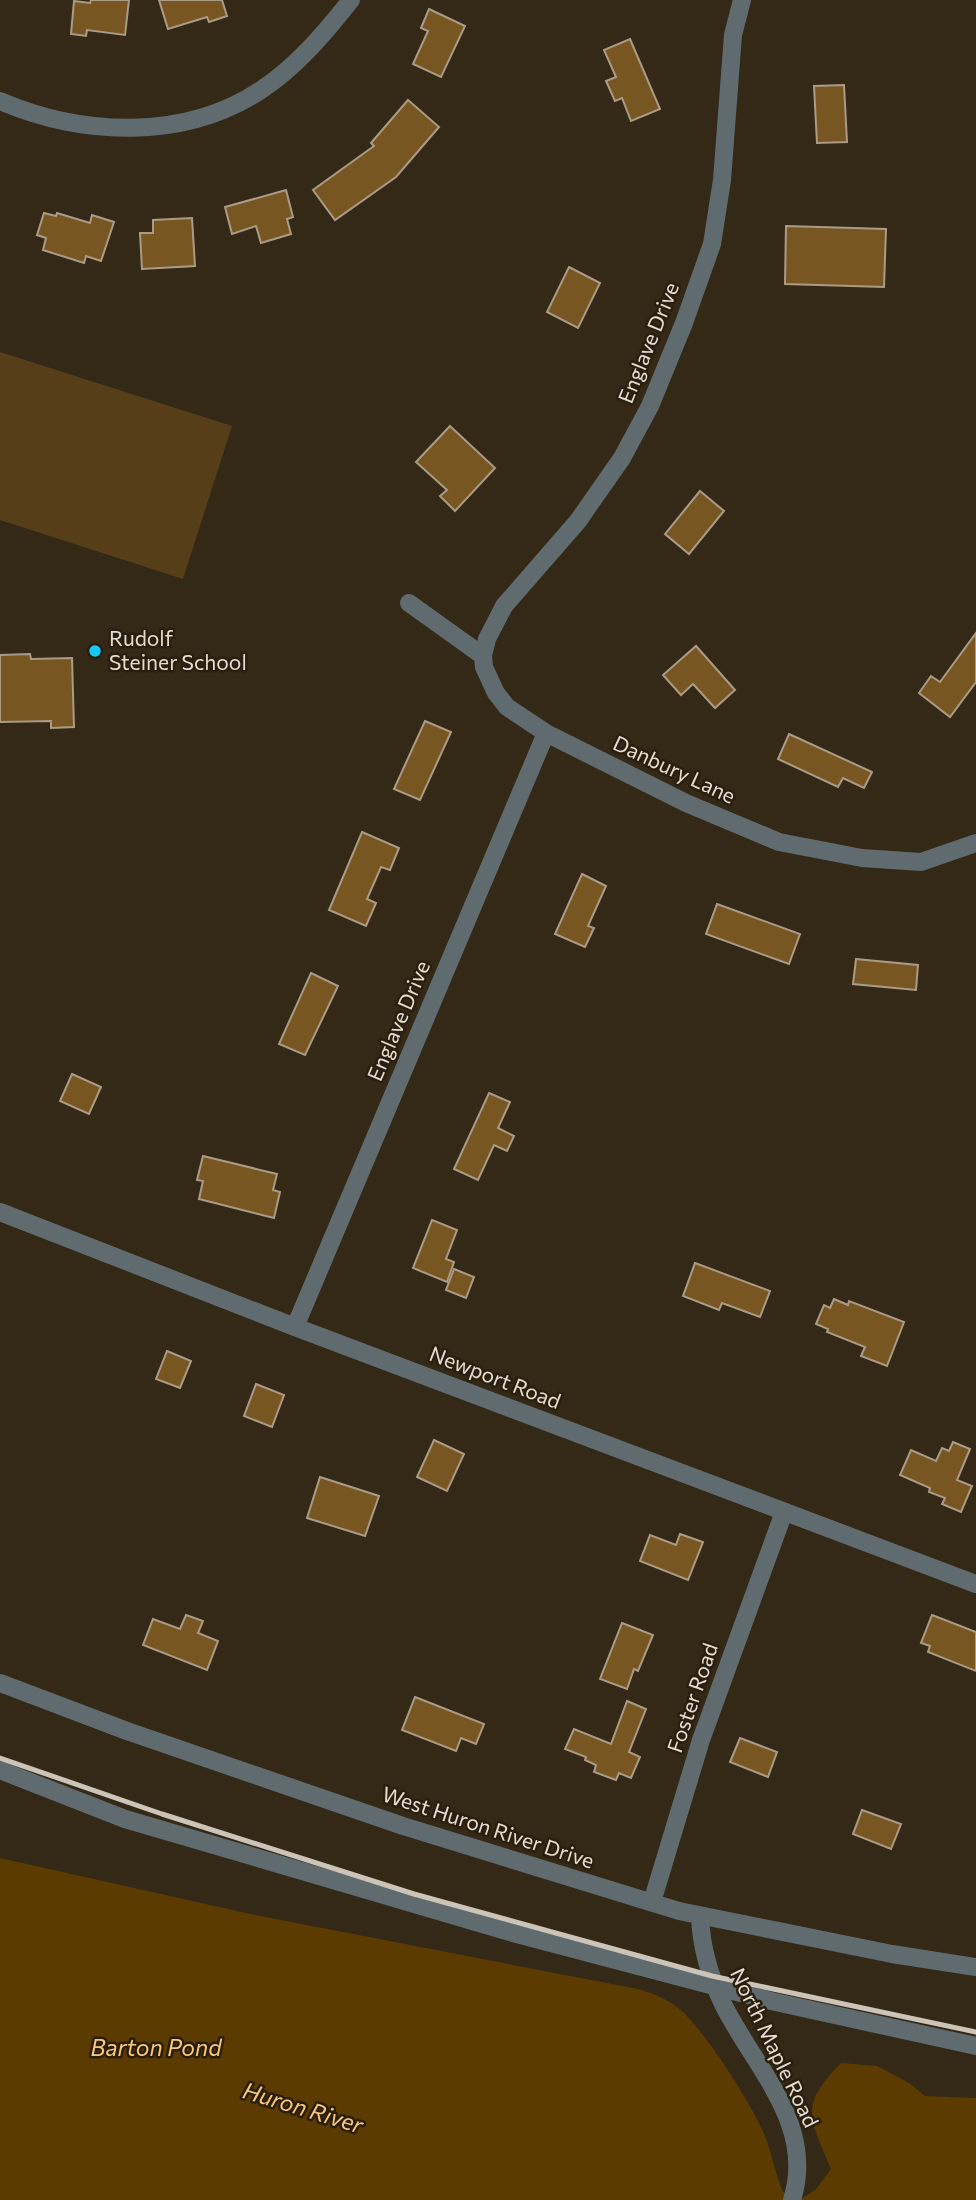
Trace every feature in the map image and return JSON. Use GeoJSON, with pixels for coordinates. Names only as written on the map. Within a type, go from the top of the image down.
{"type":"FeatureCollection","features":[{"type":"Feature","properties":{"kind":"street"},"geometry":{"type":"LineString","coordinates":[[0,101],[31,114],[90,127],[151,128],[207,117],[261,90],[308,51],[351,0]]}},
{"type":"Feature","properties":{"kind":"street","name":"Englave Drive"},"geometry":{"type":"LineString","coordinates":[[483,656],[487,639],[504,606],[578,521],[622,458],[650,405],[684,323],[712,244],[722,180],[733,35],[742,0]]}},
{"type":"Feature","properties":{"kind":"street"},"geometry":{"type":"LineString","coordinates":[[409,603],[483,656]]}},
{"type":"Feature","properties":{"kind":"street","name":"Danbury Lane"},"geometry":{"type":"LineString","coordinates":[[483,656],[489,681],[507,707],[546,733],[685,803],[779,842],[862,858],[921,862],[975,846]]}},
{"type":"Feature","properties":{"kind":"street","name":"Englave Drive"},"geometry":{"type":"LineString","coordinates":[[295,1327],[546,733]]}},
{"type":"Feature","properties":{"kind":"street","name":"Newport Road"},"geometry":{"type":"LineString","coordinates":[[0,1212],[295,1327],[976,1584]]}},
{"type":"Feature","properties":{"kind":"street","name":"Foster Road"},"geometry":{"type":"LineString","coordinates":[[652,1902],[701,1740],[784,1512]]}},
{"type":"Feature","properties":{"kind":"street","name":"West Huron River Drive"},"geometry":{"type":"LineString","coordinates":[[0,1684],[127,1731],[403,1826],[700,1916],[892,1954],[976,1967]]}},
{"type":"Feature","properties":{"kind":"street"},"geometry":{"type":"LineString","coordinates":[[0,1770],[125,1819],[513,1933],[716,1987],[976,2046]]}},
{"type":"Feature","properties":{"kind":"street","name":"North Maple Road"},"geometry":{"type":"LineString","coordinates":[[700,1916],[703,1946],[723,2004],[773,2089],[793,2130],[798,2157],[794,2192]]}},
{"type":"Feature","properties":{"kind":"shaded area"},"geometry":{"type":"Polygon","coordinates":[[[0,352],[232,426],[183,579],[0,520],[0,352]]]}},
{"type":"Feature","properties":{"kind":"water","name":"Barton Pond"},"geometry":{"type":"Polygon","coordinates":[[[0,1858],[255,1915],[638,1989],[658,1996],[687,2016],[712,2047],[759,2123],[783,2192],[803,2198],[816,2189],[831,2169],[816,2132],[812,2110],[818,2091],[841,2063],[877,2066],[909,2083],[925,2096],[976,2098],[976,2200],[0,2200],[0,1858]]]}},
{"type":"Feature","properties":{"kind":"building"},"geometry":{"type":"Polygon","coordinates":[[[91,0],[129,0],[125,35],[87,30],[86,36],[71,34],[74,1],[90,3],[91,0]]]}},
{"type":"Feature","properties":{"kind":"building"},"geometry":{"type":"Polygon","coordinates":[[[159,0],[222,0],[227,16],[209,22],[207,17],[168,29],[159,0]]]}},
{"type":"Feature","properties":{"kind":"building"},"geometry":{"type":"Polygon","coordinates":[[[429,9],[465,26],[441,77],[413,64],[428,31],[421,28],[429,9]]]}},
{"type":"Feature","properties":{"kind":"building"},"geometry":{"type":"Polygon","coordinates":[[[630,39],[660,109],[631,121],[622,98],[615,101],[606,81],[616,77],[604,50],[630,39]]]}},
{"type":"Feature","properties":{"kind":"building"},"geometry":{"type":"Polygon","coordinates":[[[844,85],[847,142],[817,143],[814,86],[844,85]]]}},
{"type":"Feature","properties":{"kind":"building"},"geometry":{"type":"Polygon","coordinates":[[[408,100],[439,127],[396,177],[335,220],[313,190],[374,146],[371,143],[408,100]]]}},
{"type":"Feature","properties":{"kind":"building"},"geometry":{"type":"Polygon","coordinates":[[[286,190],[293,217],[287,219],[291,234],[261,243],[256,226],[232,234],[225,207],[286,190]]]}},
{"type":"Feature","properties":{"kind":"building"},"geometry":{"type":"Polygon","coordinates":[[[44,213],[56,216],[57,213],[90,223],[92,215],[114,222],[101,261],[86,256],[84,263],[43,250],[46,238],[37,235],[44,213]]]}},
{"type":"Feature","properties":{"kind":"building"},"geometry":{"type":"Polygon","coordinates":[[[192,218],[195,266],[142,269],[140,233],[153,233],[153,220],[192,218]]]}},
{"type":"Feature","properties":{"kind":"building"},"geometry":{"type":"Polygon","coordinates":[[[786,226],[886,229],[884,287],[785,284],[786,226]]]}},
{"type":"Feature","properties":{"kind":"building"},"geometry":{"type":"Polygon","coordinates":[[[569,267],[600,283],[578,328],[547,312],[569,267]]]}},
{"type":"Feature","properties":{"kind":"building"},"geometry":{"type":"Polygon","coordinates":[[[450,426],[495,468],[455,511],[440,496],[447,490],[416,462],[450,426]]]}},
{"type":"Feature","properties":{"kind":"building"},"geometry":{"type":"Polygon","coordinates":[[[700,491],[724,511],[689,554],[665,534],[700,491]]]}},
{"type":"Feature","properties":{"kind":"building"},"geometry":{"type":"Polygon","coordinates":[[[976,633],[976,682],[950,717],[919,693],[931,676],[940,682],[976,633]]]}},
{"type":"Feature","properties":{"kind":"building"},"geometry":{"type":"Polygon","coordinates":[[[696,646],[735,690],[715,708],[693,684],[681,695],[663,675],[696,646]]]}},
{"type":"Feature","properties":{"kind":"building"},"geometry":{"type":"Polygon","coordinates":[[[30,654],[31,659],[72,658],[74,727],[51,728],[51,721],[0,722],[0,655],[30,654]]]}},
{"type":"Feature","properties":{"kind":"building"},"geometry":{"type":"Polygon","coordinates":[[[425,721],[451,732],[420,800],[394,789],[425,721]]]}},
{"type":"Feature","properties":{"kind":"building"},"geometry":{"type":"Polygon","coordinates":[[[789,734],[872,772],[864,788],[843,778],[838,787],[778,759],[789,734]]]}},
{"type":"Feature","properties":{"kind":"building"},"geometry":{"type":"Polygon","coordinates":[[[362,832],[399,848],[390,870],[381,867],[367,899],[376,903],[366,926],[329,910],[362,832]]]}},
{"type":"Feature","properties":{"kind":"building"},"geometry":{"type":"Polygon","coordinates":[[[582,874],[606,886],[588,926],[594,928],[585,947],[555,934],[582,874]]]}},
{"type":"Feature","properties":{"kind":"building"},"geometry":{"type":"Polygon","coordinates":[[[717,904],[800,934],[789,964],[706,934],[717,904]]]}},
{"type":"Feature","properties":{"kind":"building"},"geometry":{"type":"Polygon","coordinates":[[[856,959],[918,965],[916,990],[853,984],[856,959]]]}},
{"type":"Feature","properties":{"kind":"building"},"geometry":{"type":"Polygon","coordinates":[[[311,973],[338,986],[305,1055],[279,1044],[311,973]]]}},
{"type":"Feature","properties":{"kind":"building"},"geometry":{"type":"Polygon","coordinates":[[[72,1074],[101,1087],[89,1114],[60,1101],[72,1074]]]}},
{"type":"Feature","properties":{"kind":"building"},"geometry":{"type":"Polygon","coordinates":[[[489,1093],[510,1102],[498,1128],[514,1136],[507,1151],[494,1145],[478,1180],[454,1169],[489,1093]]]}},
{"type":"Feature","properties":{"kind":"building"},"geometry":{"type":"Polygon","coordinates":[[[203,1156],[277,1174],[273,1190],[280,1192],[274,1218],[199,1199],[203,1181],[197,1180],[203,1156]]]}},
{"type":"Feature","properties":{"kind":"building"},"geometry":{"type":"Polygon","coordinates":[[[432,1220],[457,1230],[446,1259],[454,1262],[447,1282],[413,1268],[432,1220]]]}},
{"type":"Feature","properties":{"kind":"building"},"geometry":{"type":"Polygon","coordinates":[[[695,1263],[770,1291],[760,1317],[722,1303],[719,1310],[683,1296],[695,1263]]]}},
{"type":"Feature","properties":{"kind":"building"},"geometry":{"type":"Polygon","coordinates":[[[454,1269],[474,1277],[466,1298],[446,1290],[454,1269]]]}},
{"type":"Feature","properties":{"kind":"building"},"geometry":{"type":"Polygon","coordinates":[[[834,1299],[848,1305],[849,1301],[904,1322],[887,1366],[861,1356],[865,1347],[827,1332],[828,1329],[816,1324],[824,1305],[830,1308],[834,1299]]]}},
{"type":"Feature","properties":{"kind":"building"},"geometry":{"type":"Polygon","coordinates":[[[167,1351],[191,1361],[180,1388],[156,1379],[167,1351]]]}},
{"type":"Feature","properties":{"kind":"building"},"geometry":{"type":"Polygon","coordinates":[[[256,1384],[284,1395],[272,1427],[244,1416],[256,1384]]]}},
{"type":"Feature","properties":{"kind":"building"},"geometry":{"type":"Polygon","coordinates":[[[434,1440],[464,1454],[447,1491],[417,1477],[434,1440]]]}},
{"type":"Feature","properties":{"kind":"building"},"geometry":{"type":"Polygon","coordinates":[[[953,1442],[970,1449],[957,1480],[972,1486],[961,1512],[942,1504],[945,1498],[929,1492],[930,1488],[900,1475],[911,1450],[936,1461],[942,1448],[949,1451],[953,1442]]]}},
{"type":"Feature","properties":{"kind":"building"},"geometry":{"type":"Polygon","coordinates":[[[320,1477],[379,1496],[365,1536],[307,1518],[320,1477]]]}},
{"type":"Feature","properties":{"kind":"building"},"geometry":{"type":"Polygon","coordinates":[[[680,1534],[703,1542],[688,1580],[640,1561],[650,1535],[676,1545],[680,1534]]]}},
{"type":"Feature","properties":{"kind":"building"},"geometry":{"type":"Polygon","coordinates":[[[186,1615],[203,1621],[198,1633],[218,1641],[207,1670],[143,1645],[153,1619],[180,1629],[186,1615]]]}},
{"type":"Feature","properties":{"kind":"building"},"geometry":{"type":"Polygon","coordinates":[[[932,1615],[976,1632],[976,1671],[928,1652],[930,1646],[921,1643],[932,1615]]]}},
{"type":"Feature","properties":{"kind":"building"},"geometry":{"type":"Polygon","coordinates":[[[622,1623],[653,1635],[638,1671],[634,1669],[627,1689],[600,1679],[622,1623]]]}},
{"type":"Feature","properties":{"kind":"building"},"geometry":{"type":"Polygon","coordinates":[[[415,1697],[484,1724],[476,1744],[461,1738],[456,1751],[402,1730],[415,1697]]]}},
{"type":"Feature","properties":{"kind":"building"},"geometry":{"type":"Polygon","coordinates":[[[627,1701],[646,1709],[629,1752],[640,1757],[631,1778],[619,1773],[616,1780],[594,1772],[596,1765],[585,1760],[586,1757],[565,1749],[574,1729],[611,1744],[627,1701]]]}},
{"type":"Feature","properties":{"kind":"building"},"geometry":{"type":"Polygon","coordinates":[[[740,1738],[777,1752],[768,1777],[730,1762],[740,1738]]]}},
{"type":"Feature","properties":{"kind":"building"},"geometry":{"type":"Polygon","coordinates":[[[862,1810],[901,1824],[891,1849],[853,1834],[862,1810]]]}},
{"type":"Feature","properties":{"kind":"railway"},"geometry":{"type":"LineString","coordinates":[[0,1758],[162,1814],[414,1894],[712,1976],[976,2032]]}},
{"type":"Feature","properties":{"kind":"place","name":"Rudolf Steiner School"},"geometry":{"type":"Point","coordinates":[95,651]}},
{"type":"Feature","properties":{"kind":"water label","name":"Huron River"},"geometry":{"type":"Point","coordinates":[303,2108]}}]}
